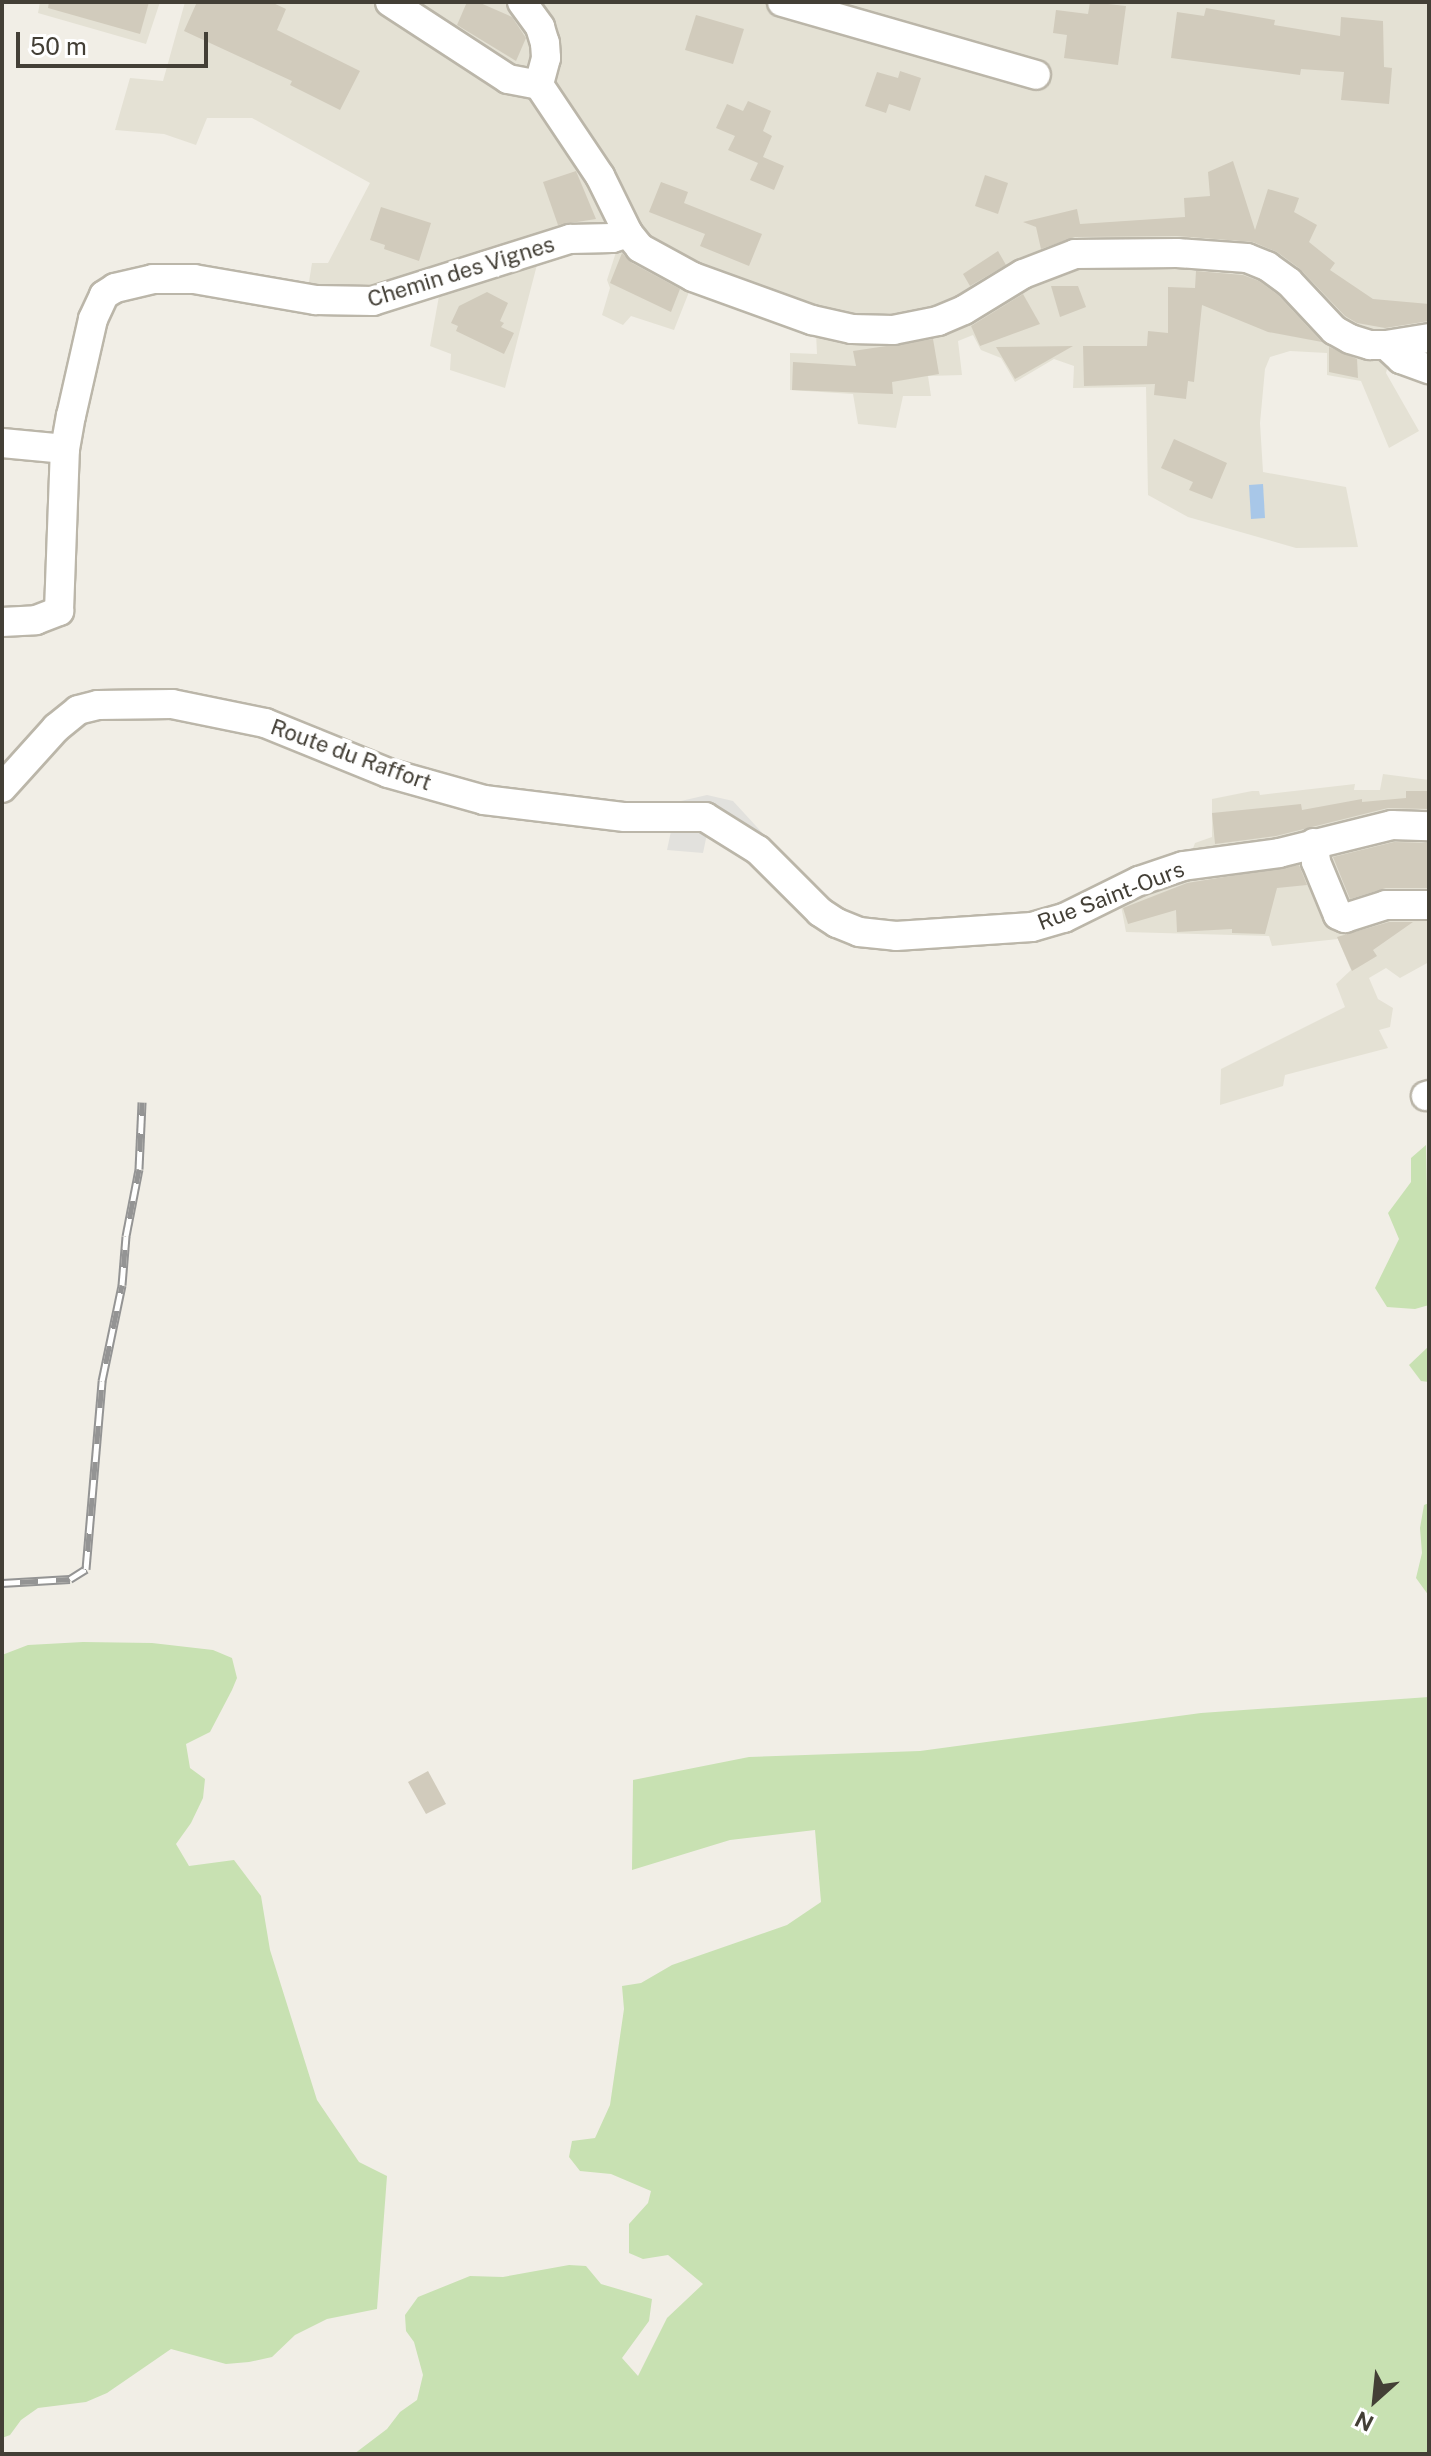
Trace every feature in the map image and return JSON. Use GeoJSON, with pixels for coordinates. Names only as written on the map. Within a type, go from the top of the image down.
{"type":"FeatureCollection","features":[{"type":"Feature","properties":{"kind":"street"},"geometry":{"type":"LineString","coordinates":[[390,2],[508,79],[539,85],[600,176],[628,233],[640,248],[693,277],[812,320],[852,329],[893,330],[938,321],[964,310],[1023,274],[1075,254],[1106,251],[1247,258],[1289,282],[1334,330],[1370,345],[1429,338]]}},
{"type":"Feature","properties":{"kind":"street"},"geometry":{"type":"LineString","coordinates":[[522,2],[540,27],[545,43],[546,58],[539,85]]}},
{"type":"Feature","properties":{"kind":"street"},"geometry":{"type":"LineString","coordinates":[[782,2],[1036,75]]}},
{"type":"Feature","properties":{"kind":"street","name":"Chemin des Vignes"},"geometry":{"type":"LineString","coordinates":[[2,622],[36,620],[59,611],[65,449],[93,319],[104,295],[115,288],[153,279],[194,279],[331,302],[373,301],[570,239],[612,238],[628,233]]}},
{"type":"Feature","properties":{"kind":"street"},"geometry":{"type":"LineString","coordinates":[[1386,345],[1401,359],[1429,369]]}},
{"type":"Feature","properties":{"kind":"street"},"geometry":{"type":"LineString","coordinates":[[2,443],[65,449]]}},
{"type":"Feature","properties":{"kind":"street","name":"Route du Raffort"},"geometry":{"type":"LineString","coordinates":[[2,788],[56,728],[78,710],[98,705],[159,703],[265,723],[388,773],[484,800],[625,817],[699,816],[730,829]]}},
{"type":"Feature","properties":{"kind":"street","name":"Rue Saint-Ours"},"geometry":{"type":"LineString","coordinates":[[730,829],[758,850],[820,912],[837,923],[859,932],[896,936],[1032,927],[1064,918],[1139,881],[1183,866],[1279,853],[1392,825],[1429,826]]}},
{"type":"Feature","properties":{"kind":"street"},"geometry":{"type":"LineString","coordinates":[[1314,843],[1316,862],[1338,915],[1345,918],[1386,905],[1429,905]]}},
{"type":"Feature","properties":{"kind":"shaded area"},"geometry":{"type":"Polygon","coordinates":[[[40,2],[160,2],[146,44],[38,13],[40,2]]]}},
{"type":"Feature","properties":{"kind":"shaded area"},"geometry":{"type":"Polygon","coordinates":[[[185,2],[1429,2],[1429,375],[1389,361],[1386,373],[1419,431],[1389,448],[1361,381],[1327,375],[1327,353],[1290,351],[1270,357],[1265,369],[1260,423],[1263,472],[1346,487],[1358,547],[1296,548],[1188,517],[1148,495],[1146,387],[1073,388],[1074,366],[1054,359],[1015,382],[1001,358],[981,350],[973,335],[958,341],[962,375],[928,376],[931,396],[903,396],[896,428],[858,424],[853,394],[790,390],[790,353],[817,354],[816,333],[691,287],[674,330],[631,316],[623,325],[602,315],[610,288],[607,280],[617,249],[539,257],[505,388],[450,370],[451,354],[430,346],[441,285],[305,307],[312,263],[328,263],[370,183],[252,118],[207,118],[196,145],[164,134],[115,130],[130,78],[163,81],[185,2]]]}},
{"type":"Feature","properties":{"kind":"shaded area"},"geometry":{"type":"Polygon","coordinates":[[[1383,774],[1429,780],[1429,962],[1400,978],[1386,968],[1369,978],[1378,999],[1393,1008],[1390,1027],[1379,1030],[1388,1048],[1285,1075],[1283,1086],[1220,1105],[1221,1069],[1345,1007],[1336,984],[1351,970],[1338,939],[1272,946],[1269,936],[1126,932],[1120,900],[1189,859],[1195,843],[1212,837],[1212,799],[1252,791],[1259,791],[1260,795],[1355,784],[1354,790],[1380,790],[1383,774]]]}},
{"type":"Feature","properties":{"kind":"shaded area"},"geometry":{"type":"Polygon","coordinates":[[[707,795],[733,801],[768,839],[760,845],[707,834],[703,853],[667,850],[671,831],[668,804],[707,795]]]}},
{"type":"Feature","properties":{"kind":"green space"},"geometry":{"type":"Polygon","coordinates":[[[1426,1145],[1429,1305],[1415,1309],[1387,1307],[1375,1288],[1399,1239],[1388,1213],[1411,1182],[1411,1158],[1426,1145]]]}},
{"type":"Feature","properties":{"kind":"green space"},"geometry":{"type":"Polygon","coordinates":[[[1429,1346],[1429,1382],[1421,1381],[1409,1365],[1429,1346]]]}},
{"type":"Feature","properties":{"kind":"green space"},"geometry":{"type":"Polygon","coordinates":[[[1429,1503],[1429,1596],[1416,1578],[1422,1553],[1420,1528],[1424,1505],[1429,1503]]]}},
{"type":"Feature","properties":{"kind":"green space"},"geometry":{"type":"Polygon","coordinates":[[[152,1643],[213,1650],[232,1658],[237,1678],[210,1732],[186,1744],[190,1768],[205,1779],[203,1798],[176,1844],[189,1866],[234,1860],[261,1896],[270,1950],[317,2100],[359,2162],[387,2176],[377,2309],[327,2319],[295,2335],[272,2357],[249,2362],[226,2364],[171,2349],[107,2393],[86,2402],[38,2408],[21,2420],[10,2435],[2,2438],[2,1655],[28,1645],[152,1643]]]}},
{"type":"Feature","properties":{"kind":"green space"},"geometry":{"type":"Polygon","coordinates":[[[1429,1697],[1429,2454],[354,2454],[387,2429],[400,2412],[417,2400],[423,2375],[414,2342],[406,2331],[405,2315],[418,2297],[470,2276],[503,2277],[569,2265],[586,2266],[601,2284],[652,2299],[649,2321],[622,2358],[638,2376],[667,2318],[703,2284],[668,2255],[643,2259],[629,2253],[629,2224],[648,2203],[651,2191],[611,2174],[580,2171],[569,2157],[572,2141],[595,2138],[610,2105],[624,2009],[622,1986],[641,1983],[672,1965],[787,1925],[821,1902],[815,1830],[730,1840],[632,1870],[633,1780],[749,1757],[920,1751],[1201,1713],[1429,1697]]]}},
{"type":"Feature","properties":{"kind":"water"},"geometry":{"type":"Polygon","coordinates":[[[1263,484],[1265,518],[1251,519],[1249,485],[1263,484]]]}},
{"type":"Feature","properties":{"kind":"building"},"geometry":{"type":"Polygon","coordinates":[[[49,2],[149,2],[140,34],[48,8],[49,2]]]}},
{"type":"Feature","properties":{"kind":"building"},"geometry":{"type":"Polygon","coordinates":[[[197,2],[271,2],[286,9],[277,30],[360,71],[340,110],[290,85],[292,81],[184,31],[197,2]]]}},
{"type":"Feature","properties":{"kind":"building"},"geometry":{"type":"Polygon","coordinates":[[[467,2],[478,2],[512,17],[526,38],[516,61],[457,25],[467,2]]]}},
{"type":"Feature","properties":{"kind":"building"},"geometry":{"type":"Polygon","coordinates":[[[1090,2],[1126,6],[1118,65],[1064,58],[1067,35],[1053,33],[1056,10],[1088,14],[1090,2]]]}},
{"type":"Feature","properties":{"kind":"building"},"geometry":{"type":"Polygon","coordinates":[[[1206,8],[1275,20],[1274,25],[1340,36],[1341,17],[1383,21],[1384,67],[1392,68],[1389,104],[1341,100],[1344,72],[1301,69],[1300,75],[1171,58],[1177,12],[1204,16],[1206,8]]]}},
{"type":"Feature","properties":{"kind":"building"},"geometry":{"type":"Polygon","coordinates":[[[696,15],[744,29],[733,64],[685,50],[696,15]]]}},
{"type":"Feature","properties":{"kind":"building"},"geometry":{"type":"Polygon","coordinates":[[[900,71],[921,78],[910,111],[889,104],[886,113],[865,106],[877,72],[898,78],[900,71]]]}},
{"type":"Feature","properties":{"kind":"building"},"geometry":{"type":"Polygon","coordinates":[[[748,101],[771,111],[763,131],[772,136],[763,157],[784,166],[774,190],[750,180],[758,163],[728,150],[735,136],[716,128],[727,104],[743,111],[748,101]]]}},
{"type":"Feature","properties":{"kind":"building"},"geometry":{"type":"Polygon","coordinates":[[[1233,161],[1255,230],[1268,189],[1299,198],[1294,212],[1317,225],[1309,242],[1335,263],[1330,270],[1373,299],[1429,304],[1429,321],[1385,328],[1357,323],[1345,316],[1299,268],[1277,252],[1253,242],[1177,236],[1075,237],[1041,249],[1036,227],[1023,222],[1077,209],[1080,224],[1185,217],[1184,198],[1210,196],[1208,172],[1233,161]]]}},
{"type":"Feature","properties":{"kind":"building"},"geometry":{"type":"Polygon","coordinates":[[[576,171],[596,219],[558,225],[543,182],[576,171]]]}},
{"type":"Feature","properties":{"kind":"building"},"geometry":{"type":"Polygon","coordinates":[[[985,175],[1008,183],[998,214],[975,206],[985,175]]]}},
{"type":"Feature","properties":{"kind":"building"},"geometry":{"type":"Polygon","coordinates":[[[661,182],[688,192],[684,203],[762,234],[749,266],[700,246],[705,234],[649,212],[661,182]]]}},
{"type":"Feature","properties":{"kind":"building"},"geometry":{"type":"Polygon","coordinates":[[[381,207],[431,223],[419,261],[384,249],[385,245],[370,240],[381,207]]]}},
{"type":"Feature","properties":{"kind":"building"},"geometry":{"type":"Polygon","coordinates":[[[998,251],[1006,265],[970,286],[963,274],[998,251]]]}},
{"type":"Feature","properties":{"kind":"building"},"geometry":{"type":"Polygon","coordinates":[[[622,253],[632,263],[680,289],[671,312],[610,283],[622,253]]]}},
{"type":"Feature","properties":{"kind":"building"},"geometry":{"type":"Polygon","coordinates":[[[1196,271],[1243,275],[1259,281],[1278,295],[1322,342],[1268,332],[1202,305],[1194,382],[1188,381],[1186,399],[1154,395],[1155,384],[1084,386],[1083,346],[1147,346],[1148,331],[1168,333],[1168,287],[1195,288],[1196,271]]]}},
{"type":"Feature","properties":{"kind":"building"},"geometry":{"type":"Polygon","coordinates":[[[1051,286],[1078,286],[1086,307],[1060,317],[1051,286]]]}},
{"type":"Feature","properties":{"kind":"building"},"geometry":{"type":"Polygon","coordinates":[[[487,292],[508,303],[500,321],[504,323],[501,327],[514,333],[504,354],[456,331],[458,326],[451,323],[459,306],[487,292]]]}},
{"type":"Feature","properties":{"kind":"building"},"geometry":{"type":"Polygon","coordinates":[[[1023,294],[1040,324],[980,346],[971,326],[1023,294]]]}},
{"type":"Feature","properties":{"kind":"building"},"geometry":{"type":"Polygon","coordinates":[[[933,339],[939,374],[892,382],[893,394],[792,390],[793,362],[856,366],[853,351],[933,339]]]}},
{"type":"Feature","properties":{"kind":"building"},"geometry":{"type":"Polygon","coordinates":[[[1073,346],[1015,379],[996,347],[1073,346]]]}},
{"type":"Feature","properties":{"kind":"building"},"geometry":{"type":"Polygon","coordinates":[[[1329,347],[1357,359],[1358,378],[1329,372],[1329,347]]]}},
{"type":"Feature","properties":{"kind":"building"},"geometry":{"type":"Polygon","coordinates":[[[1174,439],[1227,463],[1212,499],[1189,490],[1193,482],[1161,468],[1174,439]]]}},
{"type":"Feature","properties":{"kind":"building"},"geometry":{"type":"Polygon","coordinates":[[[1406,791],[1429,791],[1429,809],[1388,808],[1276,836],[1215,844],[1212,813],[1301,804],[1302,810],[1362,799],[1362,802],[1406,798],[1406,791]]]}},
{"type":"Feature","properties":{"kind":"building"},"geometry":{"type":"Polygon","coordinates":[[[1394,842],[1429,843],[1429,888],[1386,888],[1350,899],[1333,857],[1394,842]]]}},
{"type":"Feature","properties":{"kind":"building"},"geometry":{"type":"Polygon","coordinates":[[[1299,865],[1307,885],[1277,888],[1265,934],[1232,933],[1232,929],[1177,932],[1176,910],[1128,924],[1123,908],[1187,883],[1299,865]]]}},
{"type":"Feature","properties":{"kind":"building"},"geometry":{"type":"Polygon","coordinates":[[[1389,922],[1413,922],[1373,950],[1377,956],[1352,971],[1337,937],[1389,922]]]}},
{"type":"Feature","properties":{"kind":"building"},"geometry":{"type":"Polygon","coordinates":[[[428,1771],[446,1804],[426,1814],[408,1782],[428,1771]]]}},
{"type":"Feature","properties":{"kind":"railway"},"geometry":{"type":"LineString","coordinates":[[2,1583],[70,1579],[86,1569],[102,1381],[122,1285],[126,1236],[139,1169],[142,1102]]}}]}
